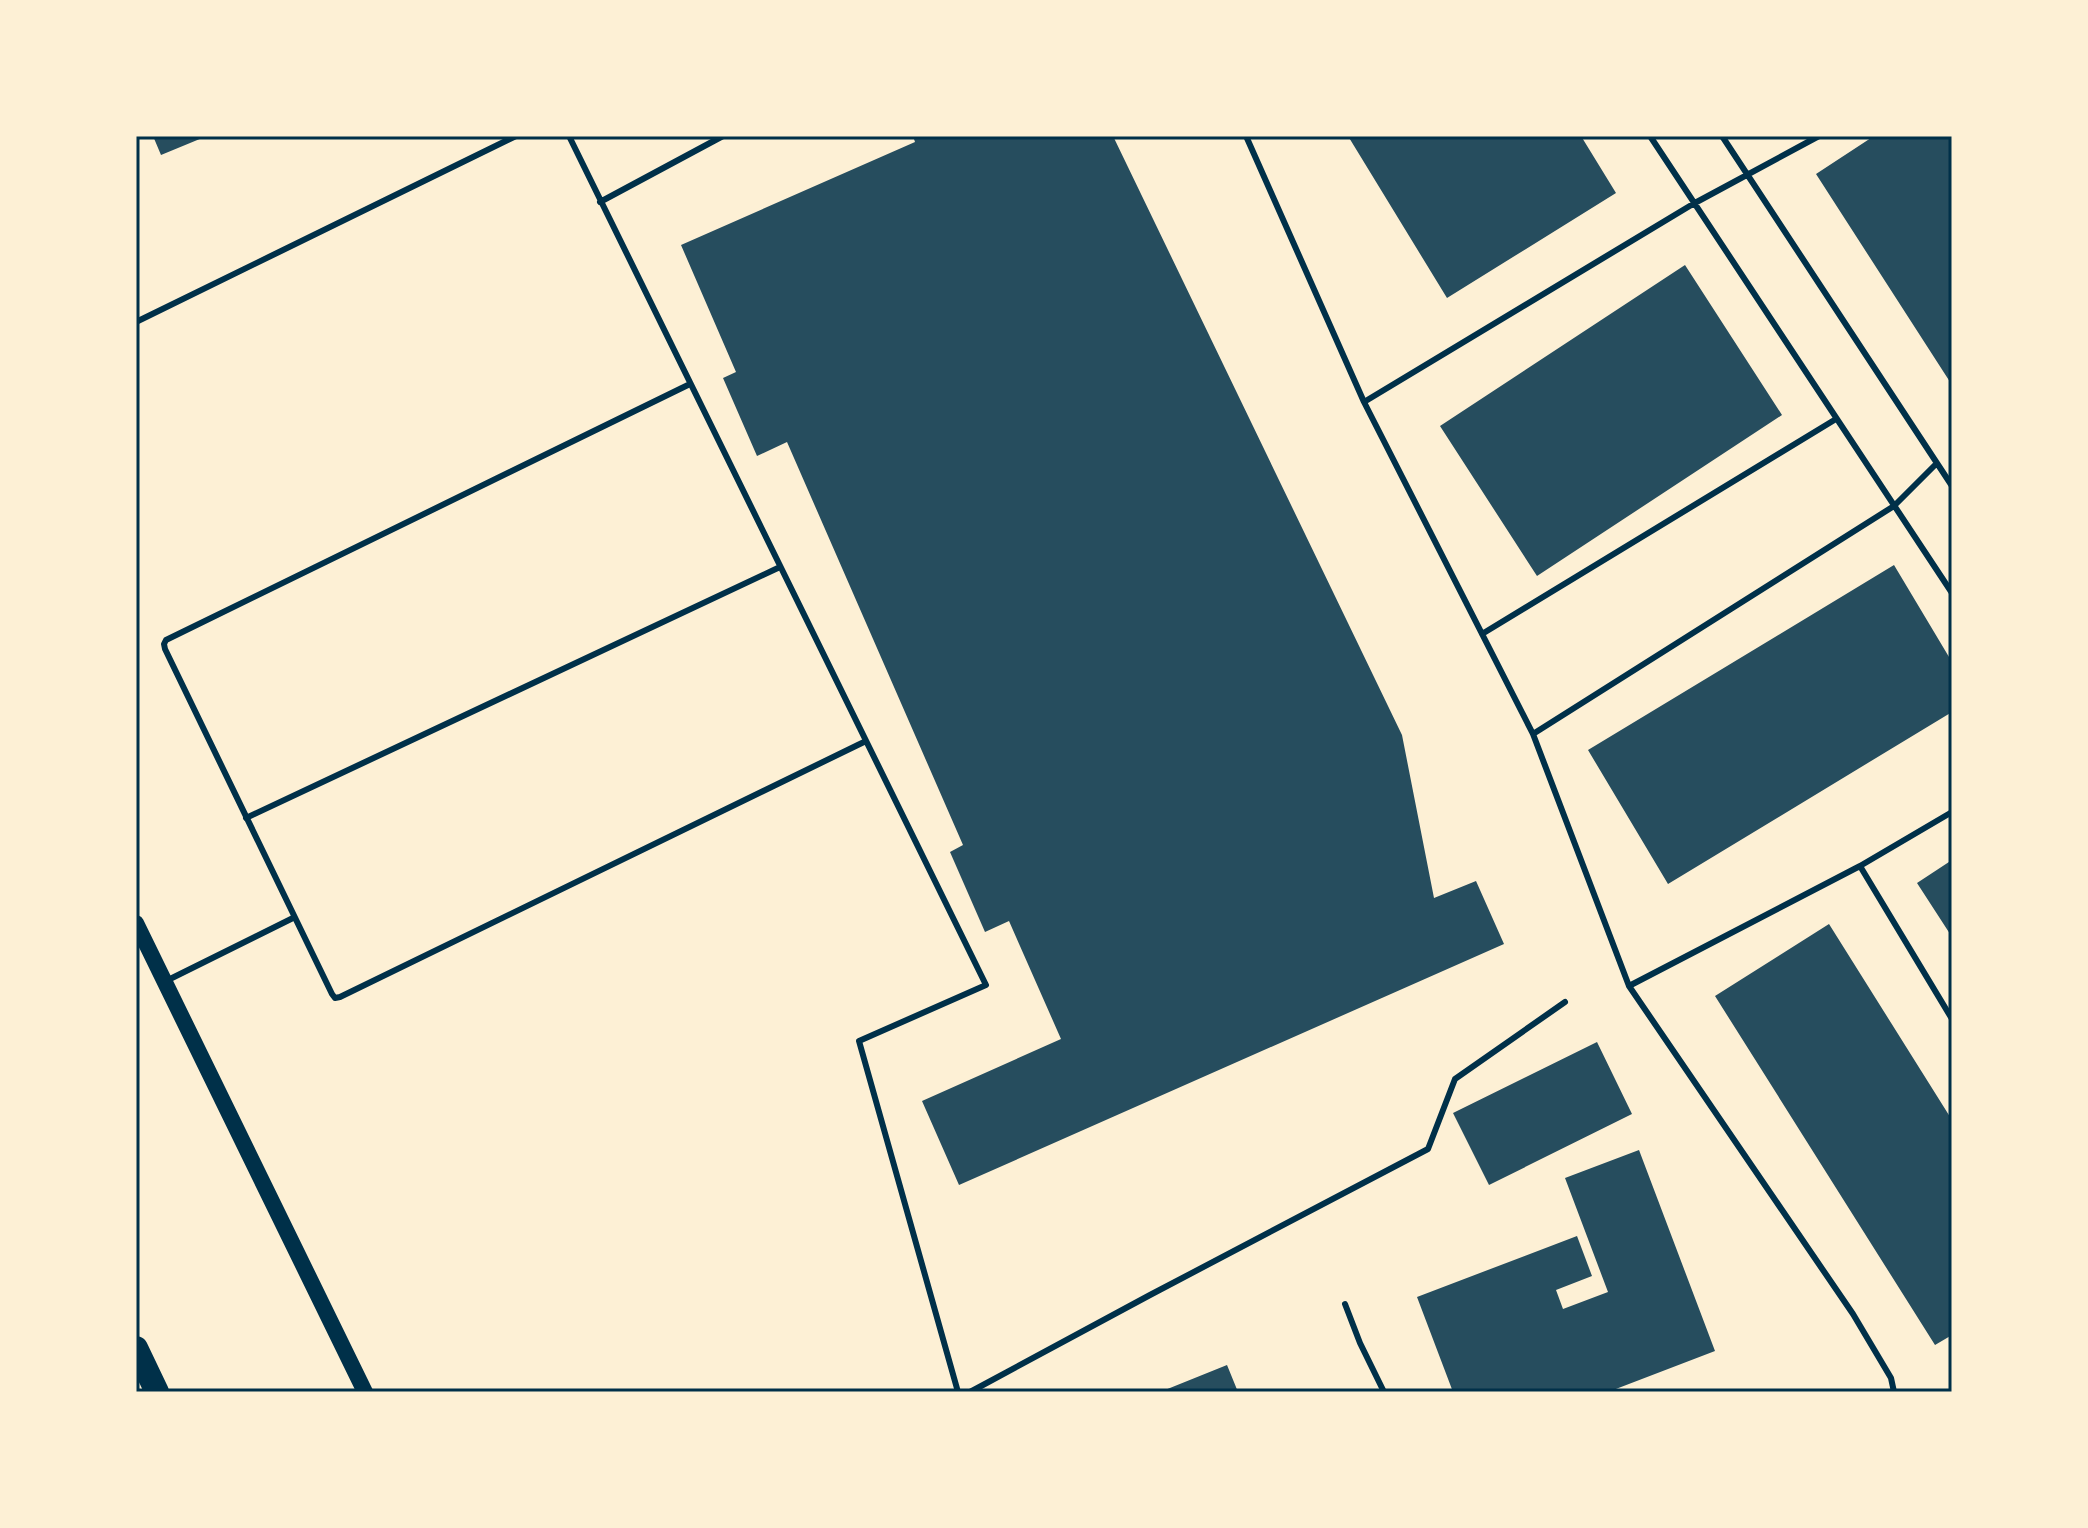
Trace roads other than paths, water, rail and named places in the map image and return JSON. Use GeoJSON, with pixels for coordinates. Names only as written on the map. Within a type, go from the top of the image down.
{"type":"FeatureCollection","features":[{"type":"Feature","properties":{"kind":"highway"},"geometry":{"type":"LineString","coordinates":[[136,1348],[157,1392]]}},
{"type":"Feature","properties":{"kind":"main road"},"geometry":{"type":"LineString","coordinates":[[136,923],[365,1392]]}},
{"type":"Feature","properties":{"kind":"lane"},"geometry":{"type":"LineString","coordinates":[[136,322],[516,136]]}},
{"type":"Feature","properties":{"kind":"lane"},"geometry":{"type":"LineString","coordinates":[[569,136],[986,985],[859,1041],[958,1392]]}},
{"type":"Feature","properties":{"kind":"lane"},"geometry":{"type":"LineString","coordinates":[[600,202],[723,136]]}},
{"type":"Feature","properties":{"kind":"lane"},"geometry":{"type":"LineString","coordinates":[[1246,136],[1364,402],[1533,734],[1629,986],[1853,1314],[1891,1378],[1894,1392]]}},
{"type":"Feature","properties":{"kind":"lane"},"geometry":{"type":"LineString","coordinates":[[1650,136],[1952,593]]}},
{"type":"Feature","properties":{"kind":"lane"},"geometry":{"type":"LineString","coordinates":[[1722,136],[1952,486]]}},
{"type":"Feature","properties":{"kind":"lane"},"geometry":{"type":"LineString","coordinates":[[1364,402],[1693,204],[1819,136]]}},
{"type":"Feature","properties":{"kind":"lane"},"geometry":{"type":"LineString","coordinates":[[690,384],[166,640],[165,649],[293,918],[332,994],[335,998],[340,997],[866,741]]}},
{"type":"Feature","properties":{"kind":"lane"},"geometry":{"type":"LineString","coordinates":[[1482,634],[1836,419]]}},
{"type":"Feature","properties":{"kind":"lane"},"geometry":{"type":"LineString","coordinates":[[1533,734],[1894,506],[1937,463]]}},
{"type":"Feature","properties":{"kind":"lane"},"geometry":{"type":"LineString","coordinates":[[246,818],[780,567]]}},
{"type":"Feature","properties":{"kind":"lane"},"geometry":{"type":"LineString","coordinates":[[1629,986],[1860,866],[1952,812]]}},
{"type":"Feature","properties":{"kind":"lane"},"geometry":{"type":"LineString","coordinates":[[1860,866],[1952,1019]]}},
{"type":"Feature","properties":{"kind":"lane"},"geometry":{"type":"LineString","coordinates":[[165,982],[293,918]]}},
{"type":"Feature","properties":{"kind":"lane"},"geometry":{"type":"LineString","coordinates":[[970,1392],[1428,1149],[1455,1079],[1565,1002]]}},
{"type":"Feature","properties":{"kind":"lane"},"geometry":{"type":"LineString","coordinates":[[1345,1304],[1384,1392]]}}]}
